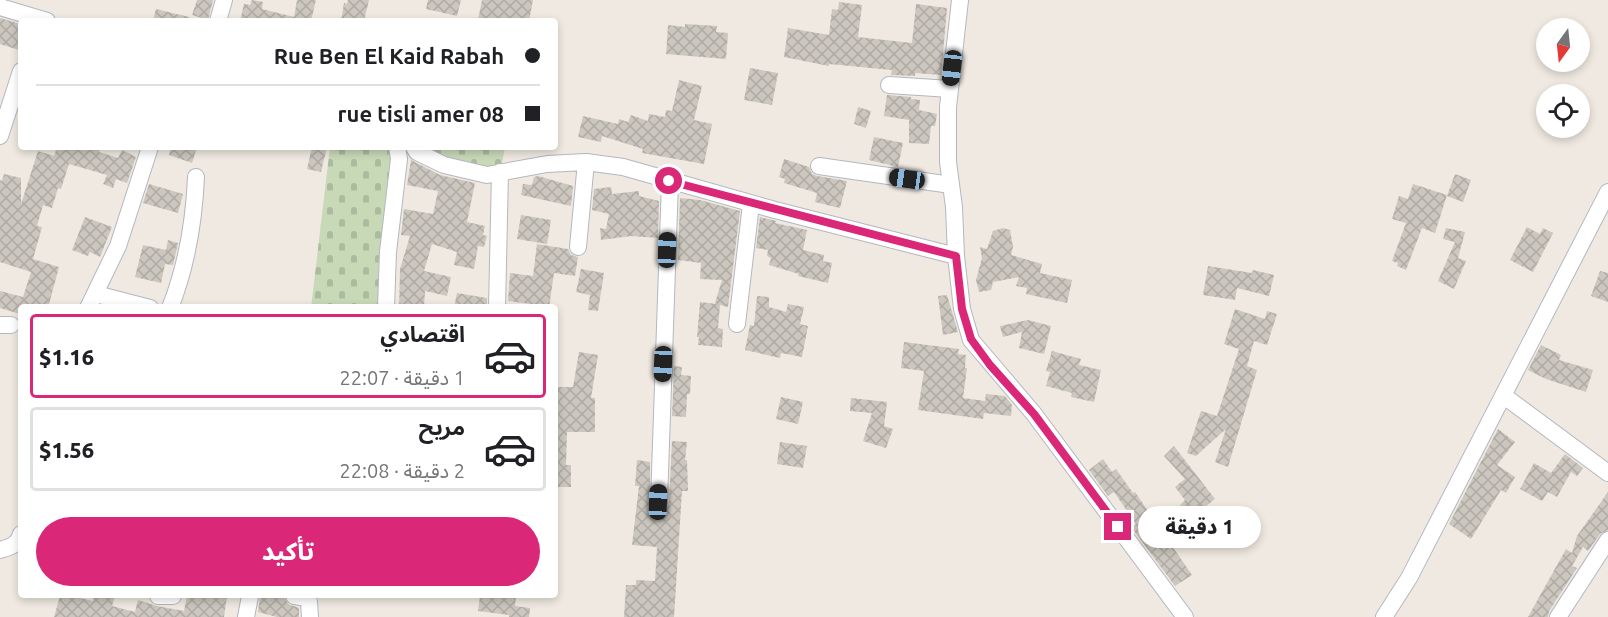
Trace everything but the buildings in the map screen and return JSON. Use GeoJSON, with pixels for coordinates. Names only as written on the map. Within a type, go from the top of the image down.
{"type":"FeatureCollection","features":[{"type":"Feature","properties":{"kind":"street"},"geometry":{"type":"LineString","coordinates":[[219,18],[224,0]]}},
{"type":"Feature","properties":{"kind":"street"},"geometry":{"type":"LineString","coordinates":[[960,0],[948,107],[948,162],[962,309],[971,339],[990,365],[1034,414],[1185,617]]}},
{"type":"Feature","properties":{"kind":"street"},"geometry":{"type":"LineString","coordinates":[[0,7],[35,18]]}},
{"type":"Feature","properties":{"kind":"street"},"geometry":{"type":"LineString","coordinates":[[0,136],[18,80]]}},
{"type":"Feature","properties":{"kind":"street"},"geometry":{"type":"LineString","coordinates":[[890,85],[950,89]]}},
{"type":"Feature","properties":{"kind":"street"},"geometry":{"type":"LineString","coordinates":[[120,304],[92,301],[118,246],[149,150]]}},
{"type":"Feature","properties":{"kind":"street"},"geometry":{"type":"LineString","coordinates":[[386,304],[388,252],[399,159],[398,150]]}},
{"type":"Feature","properties":{"kind":"street"},"geometry":{"type":"LineString","coordinates":[[416,150],[444,165],[487,175],[547,164],[586,162],[623,167],[751,204],[956,256]]}},
{"type":"Feature","properties":{"kind":"street"},"geometry":{"type":"LineString","coordinates":[[578,247],[586,162]]}},
{"type":"Feature","properties":{"kind":"street"},"geometry":{"type":"LineString","coordinates":[[819,166],[951,185]]}},
{"type":"Feature","properties":{"kind":"street"},"geometry":{"type":"LineString","coordinates":[[497,304],[500,172]]}},
{"type":"Feature","properties":{"kind":"street"},"geometry":{"type":"LineString","coordinates":[[172,304],[182,277],[188,251],[195,211],[196,177]]}},
{"type":"Feature","properties":{"kind":"street"},"geometry":{"type":"LineString","coordinates":[[658,502],[669,181]]}},
{"type":"Feature","properties":{"kind":"street"},"geometry":{"type":"LineString","coordinates":[[1384,617],[1409,578],[1608,192]]}},
{"type":"Feature","properties":{"kind":"street"},"geometry":{"type":"LineString","coordinates":[[737,324],[751,204]]}},
{"type":"Feature","properties":{"kind":"street"},"geometry":{"type":"LineString","coordinates":[[1504,396],[1608,472]]}},
{"type":"Feature","properties":{"kind":"street"},"geometry":{"type":"LineString","coordinates":[[1558,617],[1608,540]]}},
{"type":"Feature","properties":{"kind":"street"},"geometry":{"type":"LineString","coordinates":[[246,617],[250,598]]}},
{"type":"Feature","properties":{"kind":"street"},"geometry":{"type":"LineString","coordinates":[[305,598],[309,602],[309,617]]}},
{"type":"Feature","properties":{"kind":"green space"},"geometry":{"type":"Polygon","coordinates":[[[330,150],[395,150],[397,154],[379,252],[378,304],[311,304],[330,150]]]}},
{"type":"Feature","properties":{"kind":"green space"},"geometry":{"type":"Polygon","coordinates":[[[424,150],[504,150],[501,169],[486,172],[424,150]]]}},
{"type":"Feature","properties":{"kind":"route"},"geometry":{"type":"LineString","coordinates":[[669,181],[956,256],[962,309],[971,339],[990,365],[1034,414],[1118,527]]}}]}
